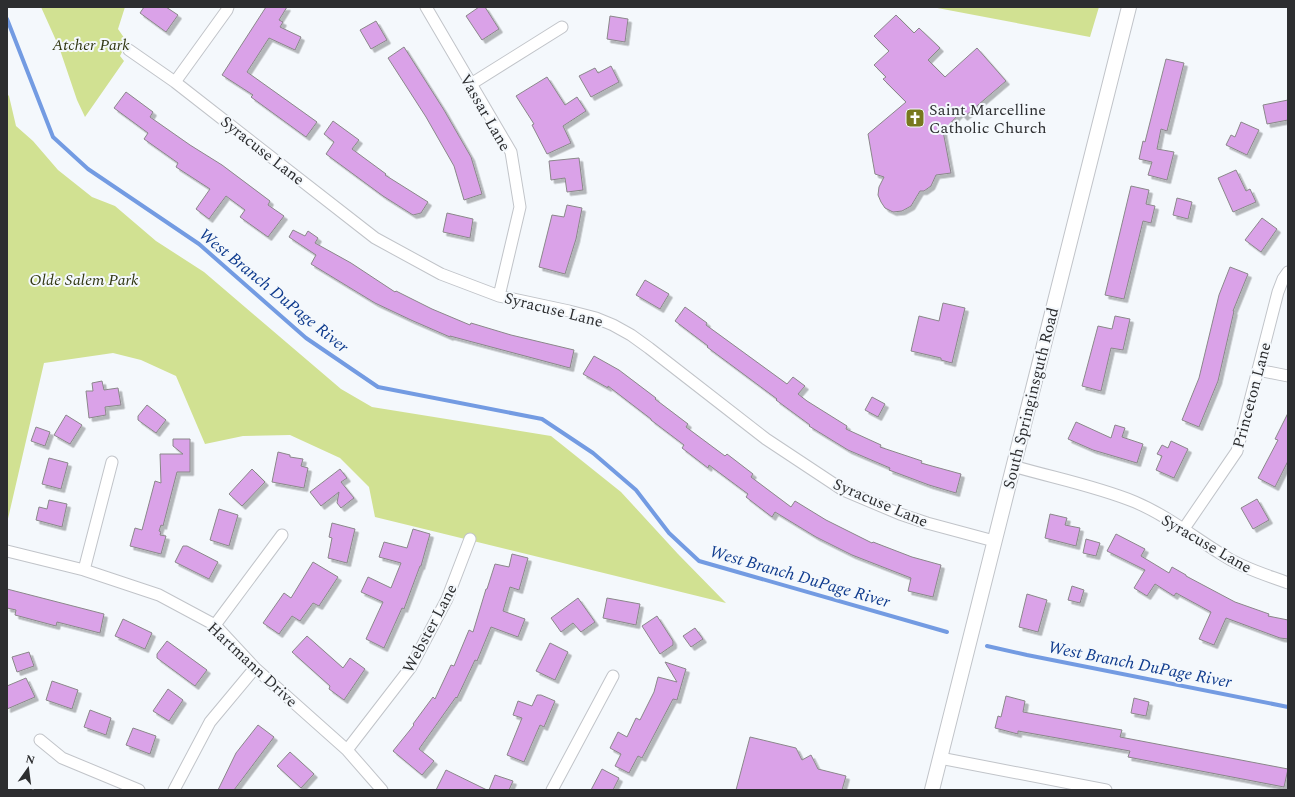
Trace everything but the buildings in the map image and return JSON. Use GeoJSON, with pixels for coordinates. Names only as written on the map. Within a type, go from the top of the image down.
{"type":"FeatureCollection","features":[{"type":"Feature","properties":{"kind":"street"},"geometry":{"type":"LineString","coordinates":[[175,82],[228,7]]}},
{"type":"Feature","properties":{"kind":"street","name":"Vassar Lane"},"geometry":{"type":"LineString","coordinates":[[426,7],[511,152],[520,207],[499,296]]}},
{"type":"Feature","properties":{"kind":"street","name":"South Springinsguth Road"},"geometry":{"type":"LineString","coordinates":[[932,790],[1129,7]]}},
{"type":"Feature","properties":{"kind":"street"},"geometry":{"type":"LineString","coordinates":[[471,84],[562,27]]}},
{"type":"Feature","properties":{"kind":"street","name":"Syracuse Lane"},"geometry":{"type":"LineString","coordinates":[[129,50],[175,82],[375,238],[441,274],[499,296],[569,310],[613,325],[631,335],[649,348],[766,439],[843,490],[900,514],[994,541]]}},
{"type":"Feature","properties":{"kind":"street","name":"Princeton Lane"},"geometry":{"type":"LineString","coordinates":[[1183,530],[1237,451],[1278,292],[1283,279],[1288,272]]}},
{"type":"Feature","properties":{"kind":"street"},"geometry":{"type":"LineString","coordinates":[[1258,370],[1288,376]]}},
{"type":"Feature","properties":{"kind":"street"},"geometry":{"type":"LineString","coordinates":[[84,570],[112,462]]}},
{"type":"Feature","properties":{"kind":"street","name":"Syracuse Lane"},"geometry":{"type":"LineString","coordinates":[[1013,466],[1106,491],[1136,503],[1155,512],[1228,558],[1248,568],[1288,583]]}},
{"type":"Feature","properties":{"kind":"street"},"geometry":{"type":"LineString","coordinates":[[215,625],[282,535]]}},
{"type":"Feature","properties":{"kind":"street","name":"Webster Lane"},"geometry":{"type":"LineString","coordinates":[[347,750],[411,667],[447,599],[470,539]]}},
{"type":"Feature","properties":{"kind":"street","name":"Hartmann Drive"},"geometry":{"type":"LineString","coordinates":[[7,551],[84,570],[159,595],[215,625],[255,668],[347,750],[382,790]]}},
{"type":"Feature","properties":{"kind":"street"},"geometry":{"type":"LineString","coordinates":[[174,790],[210,722],[255,668]]}},
{"type":"Feature","properties":{"kind":"street"},"geometry":{"type":"LineString","coordinates":[[552,790],[613,676]]}},
{"type":"Feature","properties":{"kind":"street"},"geometry":{"type":"LineString","coordinates":[[40,740],[62,758],[139,790]]}},
{"type":"Feature","properties":{"kind":"street"},"geometry":{"type":"LineString","coordinates":[[940,758],[1106,790]]}},
{"type":"Feature","properties":{"kind":"green space","name":"Atcher Park"},"geometry":{"type":"Polygon","coordinates":[[[41,7],[125,7],[118,29],[127,42],[120,56],[124,61],[85,117],[77,100],[59,47],[41,7]]]}},
{"type":"Feature","properties":{"kind":"green space"},"geometry":{"type":"Polygon","coordinates":[[[932,7],[1099,7],[1090,37],[932,7]]]}},
{"type":"Feature","properties":{"kind":"green space","name":"Olde Salem Park"},"geometry":{"type":"Polygon","coordinates":[[[7,94],[9,96],[16,126],[33,141],[58,170],[92,197],[115,206],[156,241],[204,272],[341,389],[372,407],[551,436],[621,492],[726,603],[375,517],[369,487],[340,458],[290,435],[243,436],[205,444],[176,376],[141,360],[113,353],[44,363],[7,523],[7,94]]]}},
{"type":"Feature","properties":{"kind":"waterway","name":"West Branch DuPage River"},"geometry":{"type":"LineString","coordinates":[[7,19],[53,137],[88,169],[199,244],[306,338],[378,387],[542,419],[593,453],[636,490],[669,533],[699,561],[947,632]]}},
{"type":"Feature","properties":{"kind":"waterway","name":"West Branch DuPage River"},"geometry":{"type":"LineString","coordinates":[[987,646],[1288,707]]}},
{"type":"Feature","properties":{"kind":"place","name":"Saint Marcelline Catholic Church"},"geometry":{"type":"Point","coordinates":[915,118]}}]}
